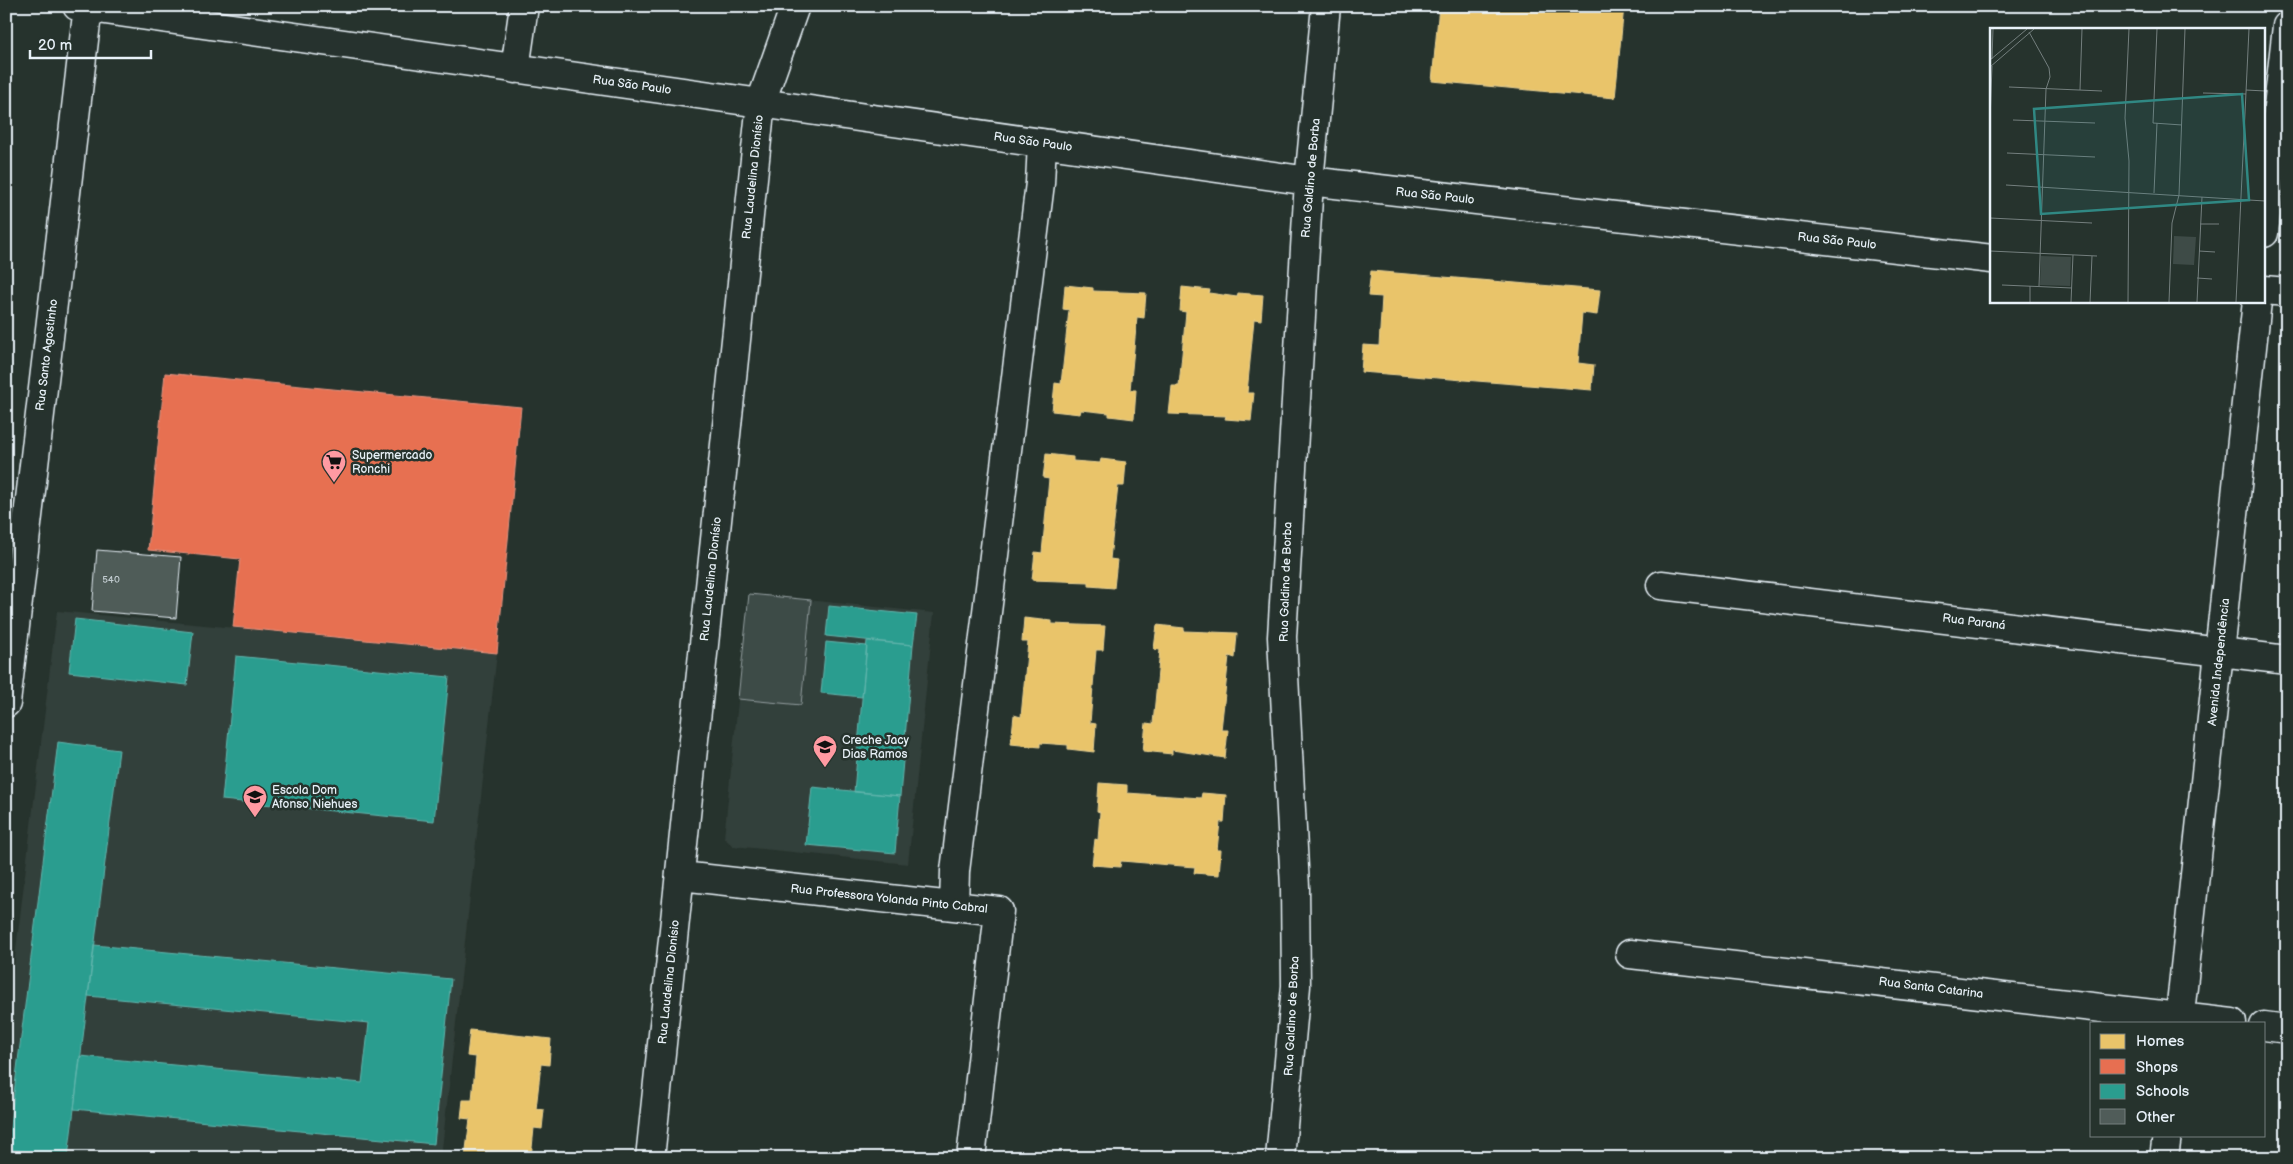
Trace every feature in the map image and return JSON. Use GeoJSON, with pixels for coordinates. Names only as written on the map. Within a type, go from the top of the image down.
{"type":"FeatureCollection","features":[{"type":"Feature","properties":{"kind":"street"},"geometry":{"type":"LineString","coordinates":[[515,69],[524,6]]}},
{"type":"Feature","properties":{"kind":"street","name":"Rua Laudelina Dionísio"},"geometry":{"type":"LineString","coordinates":[[650,1158],[761,102],[795,6]]}},
{"type":"Feature","properties":{"kind":"street","name":"Rua Galdino de Borba"},"geometry":{"type":"LineString","coordinates":[[1280,1158],[1296,986],[1295,887],[1282,637],[1310,181],[1326,6]]}},
{"type":"Feature","properties":{"kind":"street","name":"Rua São Paulo"},"geometry":{"type":"LineString","coordinates":[[84,7],[1310,181],[1990,258]]}},
{"type":"Feature","properties":{"kind":"street","name":"Rua Santo Agostinho"},"geometry":{"type":"LineString","coordinates":[[6,703],[84,7]]}},
{"type":"Feature","properties":{"kind":"street"},"geometry":{"type":"LineString","coordinates":[[2266,215],[2287,26]]}},
{"type":"Feature","properties":{"kind":"street"},"geometry":{"type":"LineString","coordinates":[[954,906],[956,861],[1040,183],[1042,143]]}},
{"type":"Feature","properties":{"kind":"street"},"geometry":{"type":"LineString","coordinates":[[2266,290],[2287,292]]}},
{"type":"Feature","properties":{"kind":"street","name":"Avenida Independência"},"geometry":{"type":"LineString","coordinates":[[2179,1020],[2221,652],[2257,302]]}},
{"type":"Feature","properties":{"kind":"street","name":"Rua Paraná"},"geometry":{"type":"LineString","coordinates":[[1661,584],[2287,660]]}},
{"type":"Feature","properties":{"kind":"street","name":"Rua Professora Yolanda Pinto Cabral"},"geometry":{"type":"LineString","coordinates":[[681,876],[999,911],[971,1158]]}},
{"type":"Feature","properties":{"kind":"street","name":"Rua Santa Catarina"},"geometry":{"type":"LineString","coordinates":[[1630,954],[2179,1020],[2214,1022]]}},
{"type":"Feature","properties":{"kind":"street"},"geometry":{"type":"LineString","coordinates":[[2266,1026],[2287,1029]]}},
{"type":"Feature","properties":{"kind":"street"},"geometry":{"type":"LineString","coordinates":[[2164,1158],[2167,1136]]}},
{"type":"Feature","properties":{"kind":"shaded area","name":"Creche Jacy Dias Ramos"},"geometry":{"type":"Polygon","coordinates":[[[749,594],[934,613],[908,864],[733,846],[724,838],[749,594]]]}},
{"type":"Feature","properties":{"kind":"shaded area"},"geometry":{"type":"Polygon","coordinates":[[[749,594],[811,600],[801,705],[738,699],[749,594]]]}},
{"type":"Feature","properties":{"kind":"shaded area","name":"Escola Dom Afonso Niehues"},"geometry":{"type":"Polygon","coordinates":[[[57,611],[497,653],[441,1158],[6,1157],[6,1032],[57,611]]]}},
{"type":"Feature","properties":{"kind":"building: Homes"},"geometry":{"type":"Polygon","coordinates":[[[1439,6],[1624,6],[1615,98],[1432,81],[1439,6]]]}},
{"type":"Feature","properties":{"kind":"building: Homes"},"geometry":{"type":"Polygon","coordinates":[[[1371,271],[1600,290],[1597,315],[1582,313],[1578,363],[1594,365],[1592,390],[1361,372],[1363,345],[1379,346],[1382,297],[1368,296],[1371,271]]]}},
{"type":"Feature","properties":{"kind":"building: Homes"},"geometry":{"type":"Polygon","coordinates":[[[1065,285],[1093,288],[1093,291],[1146,293],[1144,318],[1137,317],[1130,390],[1136,390],[1134,419],[1109,416],[1109,413],[1081,410],[1080,414],[1052,411],[1055,383],[1061,384],[1069,310],[1063,309],[1065,285]]]}},
{"type":"Feature","properties":{"kind":"building: Homes"},"geometry":{"type":"Polygon","coordinates":[[[1182,287],[1210,290],[1209,293],[1237,297],[1238,293],[1263,295],[1261,320],[1254,319],[1247,393],[1254,393],[1251,421],[1225,419],[1226,416],[1169,414],[1172,386],[1179,386],[1186,312],[1180,311],[1182,287]]]}},
{"type":"Feature","properties":{"kind":"building: Homes"},"geometry":{"type":"Polygon","coordinates":[[[1046,454],[1073,457],[1073,461],[1100,463],[1101,459],[1126,462],[1124,486],[1118,486],[1110,559],[1117,560],[1114,588],[1089,586],[1089,582],[1032,580],[1035,552],[1042,553],[1049,479],[1043,478],[1046,454]]]}},
{"type":"Feature","properties":{"kind":"building: Homes"},"geometry":{"type":"Polygon","coordinates":[[[1024,618],[1052,621],[1052,624],[1105,626],[1103,650],[1096,650],[1090,723],[1096,724],[1094,752],[1068,749],[1068,745],[1040,743],[1040,747],[1011,744],[1014,715],[1021,717],[1028,642],[1022,642],[1024,618]]]}},
{"type":"Feature","properties":{"kind":"building: Homes"},"geometry":{"type":"Polygon","coordinates":[[[1157,625],[1184,628],[1184,631],[1237,633],[1235,658],[1229,656],[1221,730],[1228,730],[1225,758],[1172,750],[1172,754],[1143,751],[1146,723],[1153,724],[1160,650],[1154,649],[1157,625]]]}},
{"type":"Feature","properties":{"kind":"building: Homes"},"geometry":{"type":"Polygon","coordinates":[[[1099,783],[1127,785],[1127,793],[1201,798],[1202,793],[1226,795],[1224,822],[1220,822],[1217,850],[1221,850],[1219,875],[1194,873],[1195,867],[1121,861],[1120,867],[1092,865],[1095,839],[1098,840],[1100,812],[1097,811],[1099,783]]]}},
{"type":"Feature","properties":{"kind":"building: Homes"},"geometry":{"type":"Polygon","coordinates":[[[470,1030],[551,1039],[549,1065],[541,1064],[536,1109],[544,1110],[542,1129],[534,1128],[531,1158],[465,1157],[470,1119],[461,1118],[463,1100],[472,1100],[476,1057],[467,1056],[470,1030]]]}},
{"type":"Feature","properties":{"kind":"building: Shops","name":"Supermercado Ronchi"},"geometry":{"type":"Polygon","coordinates":[[[165,373],[521,407],[497,653],[233,627],[240,559],[148,550],[165,373]]]}},
{"type":"Feature","properties":{"kind":"building: Schools"},"geometry":{"type":"Polygon","coordinates":[[[829,606],[917,615],[913,645],[826,636],[829,606]]]}},
{"type":"Feature","properties":{"kind":"building: Schools"},"geometry":{"type":"Polygon","coordinates":[[[75,619],[193,632],[187,685],[69,672],[75,619]]]}},
{"type":"Feature","properties":{"kind":"building: Schools"},"geometry":{"type":"Polygon","coordinates":[[[867,641],[913,645],[900,796],[854,792],[867,641]]]}},
{"type":"Feature","properties":{"kind":"building: Schools"},"geometry":{"type":"Polygon","coordinates":[[[826,642],[867,646],[862,697],[821,693],[826,642]]]}},
{"type":"Feature","properties":{"kind":"building: Schools"},"geometry":{"type":"Polygon","coordinates":[[[236,656],[449,677],[434,821],[222,800],[236,656]]]}},
{"type":"Feature","properties":{"kind":"building: Schools"},"geometry":{"type":"Polygon","coordinates":[[[58,742],[119,750],[68,1157],[7,1149],[58,742]]]}},
{"type":"Feature","properties":{"kind":"building: Schools"},"geometry":{"type":"Polygon","coordinates":[[[812,787],[900,796],[895,853],[806,845],[812,787]]]}},
{"type":"Feature","properties":{"kind":"building: Schools"},"geometry":{"type":"Polygon","coordinates":[[[94,945],[451,979],[434,1144],[74,1109],[80,1056],[362,1083],[369,1023],[88,996],[94,945]]]}},
{"type":"Feature","properties":{"kind":"building: Other"},"geometry":{"type":"Polygon","coordinates":[[[97,550],[181,557],[176,618],[92,611],[97,550]]]}},
{"type":"Feature","properties":{"kind":"place","name":"Supermercado Ronchi"},"geometry":{"type":"Point","coordinates":[334,483]}},
{"type":"Feature","properties":{"kind":"place","name":"Creche Jacy Dias Ramos"},"geometry":{"type":"Point","coordinates":[825,768]}},
{"type":"Feature","properties":{"kind":"place","name":"Escola Dom Afonso Niehues"},"geometry":{"type":"Point","coordinates":[255,818]}}]}
